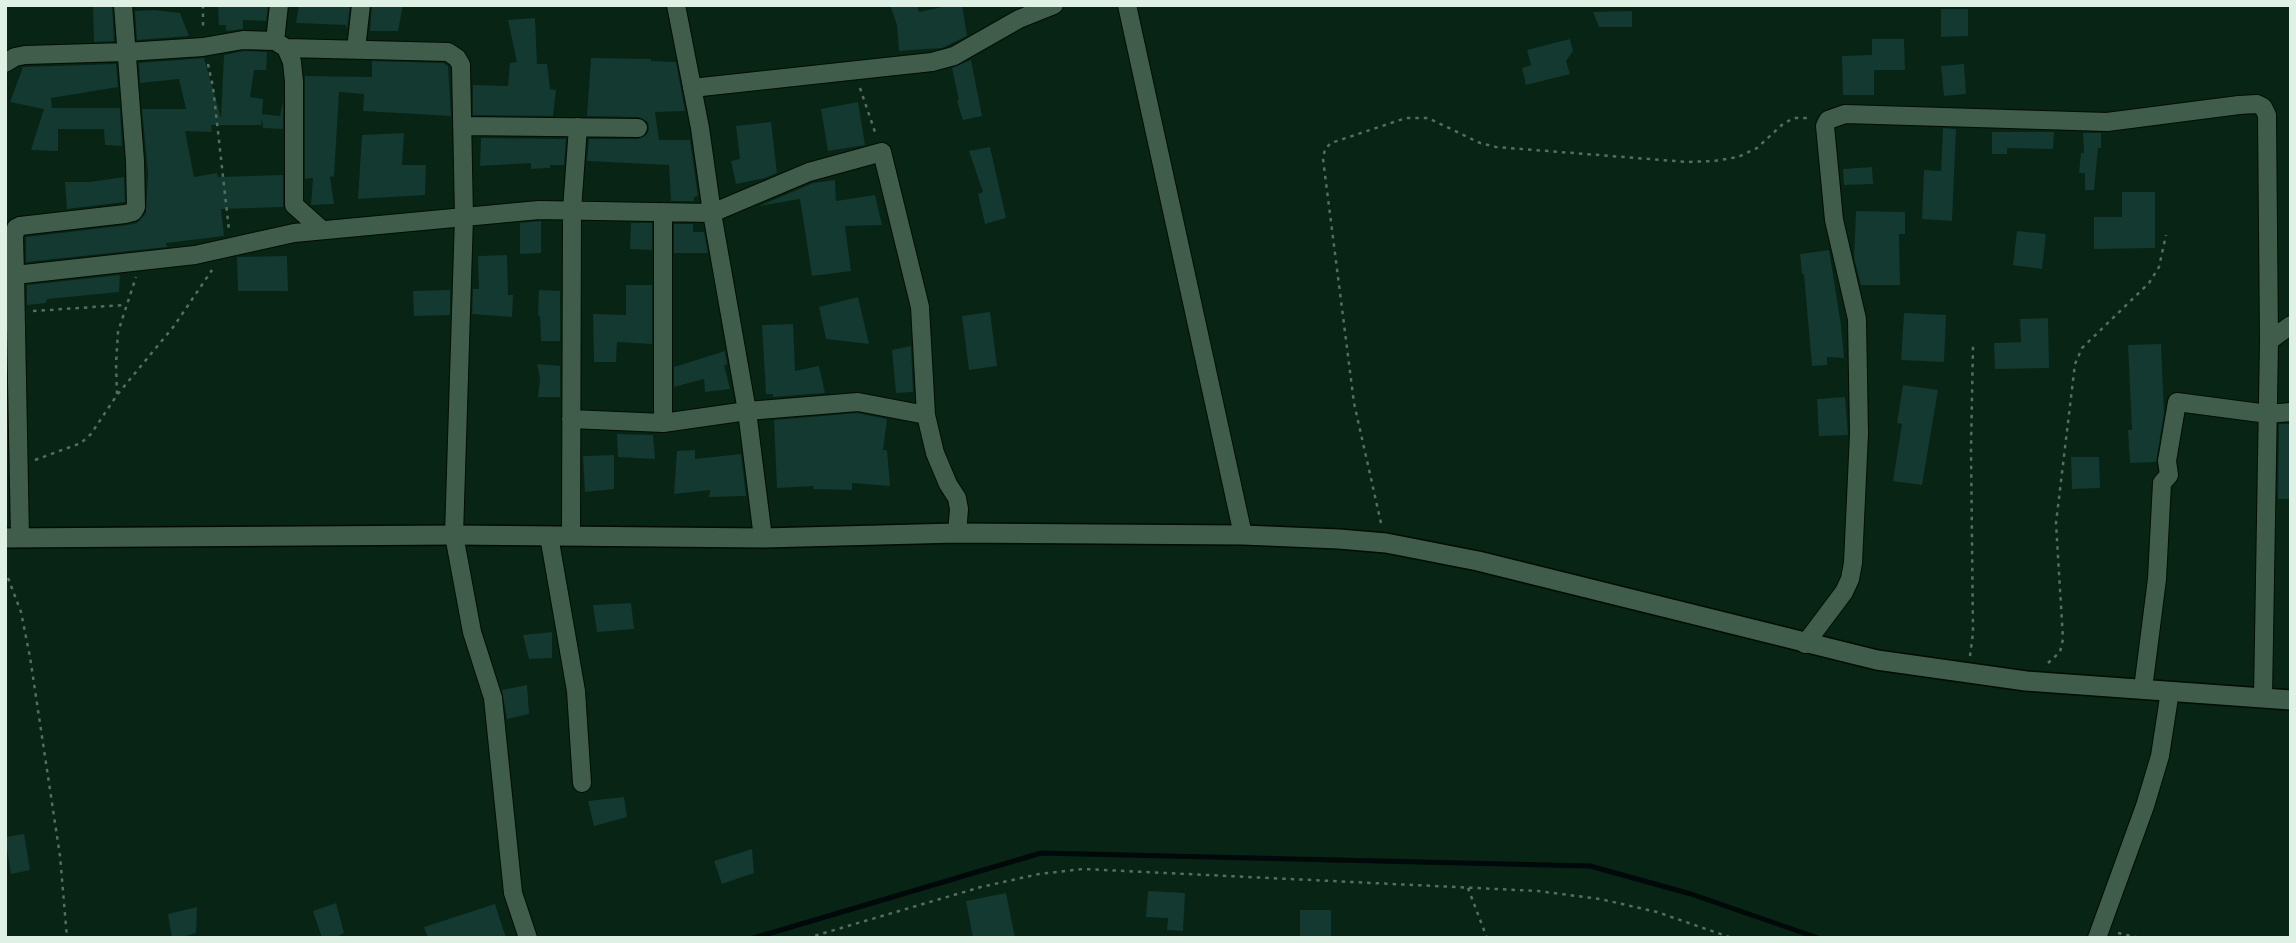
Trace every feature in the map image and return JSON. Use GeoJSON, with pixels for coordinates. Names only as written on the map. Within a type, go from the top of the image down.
{"type":"FeatureCollection","features":[{"type":"Feature","properties":{"kind":"street"},"geometry":{"type":"LineString","coordinates":[[123,5],[136,207],[133,212],[125,214],[20,226],[16,228],[14,237],[19,465],[13,538],[454,535],[763,538],[957,533],[1243,535],[1386,543],[1478,561],[1877,660],[2026,681],[2291,700]]}},
{"type":"Feature","properties":{"kind":"street"},"geometry":{"type":"LineString","coordinates":[[279,5],[281,44],[292,62],[294,82],[294,205],[322,230]]}},
{"type":"Feature","properties":{"kind":"street"},"geometry":{"type":"LineString","coordinates":[[356,49],[361,5]]}},
{"type":"Feature","properties":{"kind":"street"},"geometry":{"type":"LineString","coordinates":[[676,5],[747,411],[763,538]]}},
{"type":"Feature","properties":{"kind":"street"},"geometry":{"type":"LineString","coordinates":[[692,88],[932,62],[954,56],[1019,19],[1054,5]]}},
{"type":"Feature","properties":{"kind":"street"},"geometry":{"type":"LineString","coordinates":[[1127,5],[1243,535]]}},
{"type":"Feature","properties":{"kind":"street"},"geometry":{"type":"LineString","coordinates":[[5,63],[25,55],[204,47],[243,40],[356,49],[448,52],[457,58],[461,65],[464,217],[454,535],[472,632],[493,698],[513,893],[528,938]]}},
{"type":"Feature","properties":{"kind":"street"},"geometry":{"type":"LineString","coordinates":[[1805,644],[1844,593],[1850,579],[1859,435],[1857,319],[1834,220],[1825,126],[1828,120],[1845,114],[2107,122],[2257,104],[2263,107],[2267,114],[2269,341],[2263,697]]}},
{"type":"Feature","properties":{"kind":"street"},"geometry":{"type":"LineString","coordinates":[[462,126],[638,128]]}},
{"type":"Feature","properties":{"kind":"street"},"geometry":{"type":"LineString","coordinates":[[571,536],[572,211],[578,127]]}},
{"type":"Feature","properties":{"kind":"street"},"geometry":{"type":"LineString","coordinates":[[15,275],[230,248],[294,233],[539,210],[712,214],[809,172],[882,152],[919,307],[926,415],[935,453],[957,498],[957,533]]}},
{"type":"Feature","properties":{"kind":"street"},"geometry":{"type":"LineString","coordinates":[[663,212],[663,423]]}},
{"type":"Feature","properties":{"kind":"street"},"geometry":{"type":"LineString","coordinates":[[2269,341],[2291,325]]}},
{"type":"Feature","properties":{"kind":"street"},"geometry":{"type":"LineString","coordinates":[[571,419],[663,423],[747,411],[858,402],[926,415]]}},
{"type":"Feature","properties":{"kind":"street"},"geometry":{"type":"LineString","coordinates":[[2143,689],[2157,579],[2162,483],[2169,475],[2166,461],[2177,402],[2267,414],[2291,412]]}},
{"type":"Feature","properties":{"kind":"street"},"geometry":{"type":"LineString","coordinates":[[549,536],[576,691],[582,783]]}},
{"type":"Feature","properties":{"kind":"street"},"geometry":{"type":"LineString","coordinates":[[2099,933],[2145,806],[2160,756],[2170,691]]}},
{"type":"Feature","properties":{"kind":"path"},"geometry":{"type":"LineString","coordinates":[[19,465],[81,443],[91,434],[117,395],[174,326],[230,248],[213,86],[204,47],[203,5]]}},
{"type":"Feature","properties":{"kind":"path"},"geometry":{"type":"LineString","coordinates":[[855,71],[882,152]]}},
{"type":"Feature","properties":{"kind":"path"},"geometry":{"type":"LineString","coordinates":[[1386,543],[1354,403],[1323,159],[1325,149],[1331,144],[1406,118],[1428,118],[1496,148],[1687,162],[1714,161],[1738,157],[1757,148],[1784,123],[1796,118],[1808,118],[1825,126]]}},
{"type":"Feature","properties":{"kind":"path"},"geometry":{"type":"LineString","coordinates":[[2026,681],[2060,652],[2063,639],[2056,523],[2075,364],[2082,348],[2149,283],[2159,267],[2166,235]]}},
{"type":"Feature","properties":{"kind":"path"},"geometry":{"type":"LineString","coordinates":[[117,395],[118,331],[142,261]]}},
{"type":"Feature","properties":{"kind":"path"},"geometry":{"type":"LineString","coordinates":[[16,313],[126,305]]}},
{"type":"Feature","properties":{"kind":"path"},"geometry":{"type":"LineString","coordinates":[[1968,673],[1973,633],[1973,346]]}},
{"type":"Feature","properties":{"kind":"path"},"geometry":{"type":"LineString","coordinates":[[5,570],[21,612],[30,657],[60,856],[67,938]]}},
{"type":"Feature","properties":{"kind":"path"},"geometry":{"type":"LineString","coordinates":[[807,938],[981,887],[1039,874],[1083,869],[1538,891],[1600,899],[1657,912],[1732,938]]}},
{"type":"Feature","properties":{"kind":"path"},"geometry":{"type":"LineString","coordinates":[[1468,888],[1487,938]]}},
{"type":"Feature","properties":{"kind":"path"},"geometry":{"type":"LineString","coordinates":[[2099,933],[2140,938]]}},
{"type":"Feature","properties":{"kind":"building"},"geometry":{"type":"Polygon","coordinates":[[[93,5],[112,5],[114,41],[94,42],[93,5]]]}},
{"type":"Feature","properties":{"kind":"building"},"geometry":{"type":"Polygon","coordinates":[[[218,5],[268,5],[266,21],[243,20],[243,29],[226,31],[226,25],[219,25],[218,5]]]}},
{"type":"Feature","properties":{"kind":"building"},"geometry":{"type":"Polygon","coordinates":[[[299,5],[350,5],[347,30],[346,25],[296,23],[299,5]]]}},
{"type":"Feature","properties":{"kind":"building"},"geometry":{"type":"Polygon","coordinates":[[[372,5],[403,5],[398,31],[370,31],[372,5]]]}},
{"type":"Feature","properties":{"kind":"building"},"geometry":{"type":"Polygon","coordinates":[[[890,5],[917,5],[919,12],[962,5],[967,36],[942,48],[899,51],[897,25],[890,5]]]}},
{"type":"Feature","properties":{"kind":"building"},"geometry":{"type":"Polygon","coordinates":[[[1941,9],[1968,9],[1968,36],[1941,37],[1941,9]]]}},
{"type":"Feature","properties":{"kind":"building"},"geometry":{"type":"Polygon","coordinates":[[[135,11],[180,13],[189,36],[137,40],[135,11]]]}},
{"type":"Feature","properties":{"kind":"building"},"geometry":{"type":"Polygon","coordinates":[[[1632,11],[1632,27],[1599,27],[1593,12],[1632,11]]]}},
{"type":"Feature","properties":{"kind":"building"},"geometry":{"type":"Polygon","coordinates":[[[535,18],[537,64],[547,64],[550,89],[556,90],[553,116],[473,115],[473,85],[508,86],[510,63],[517,62],[508,20],[535,18]]]}},
{"type":"Feature","properties":{"kind":"building"},"geometry":{"type":"Polygon","coordinates":[[[1570,39],[1573,51],[1566,61],[1570,74],[1526,85],[1522,68],[1531,65],[1527,50],[1570,39]]]}},
{"type":"Feature","properties":{"kind":"building"},"geometry":{"type":"Polygon","coordinates":[[[1872,39],[1904,39],[1905,70],[1874,70],[1874,95],[1843,95],[1842,56],[1872,55],[1872,39]]]}},
{"type":"Feature","properties":{"kind":"building"},"geometry":{"type":"Polygon","coordinates":[[[244,51],[267,52],[266,70],[254,70],[250,97],[263,99],[262,114],[280,116],[283,101],[283,129],[263,128],[262,119],[261,125],[211,125],[212,132],[185,131],[194,177],[217,173],[218,177],[283,175],[283,207],[221,209],[224,236],[166,243],[167,247],[26,262],[26,237],[128,225],[137,223],[146,213],[148,173],[142,109],[186,109],[179,79],[140,83],[139,63],[204,58],[221,118],[224,55],[244,51]]]}},
{"type":"Feature","properties":{"kind":"building"},"geometry":{"type":"Polygon","coordinates":[[[591,58],[676,62],[685,111],[655,112],[659,140],[690,140],[698,196],[694,197],[694,201],[671,201],[669,165],[587,161],[589,139],[639,139],[647,134],[649,129],[648,122],[639,117],[587,116],[591,58]]]}},
{"type":"Feature","properties":{"kind":"building"},"geometry":{"type":"Polygon","coordinates":[[[971,60],[982,116],[963,120],[952,68],[971,60]]]}},
{"type":"Feature","properties":{"kind":"building"},"geometry":{"type":"Polygon","coordinates":[[[372,61],[444,63],[448,66],[451,116],[363,111],[364,94],[339,92],[334,176],[330,177],[334,204],[311,205],[313,178],[305,179],[305,76],[372,77],[372,61]]]}},
{"type":"Feature","properties":{"kind":"building"},"geometry":{"type":"Polygon","coordinates":[[[116,64],[118,87],[51,98],[52,108],[120,108],[122,146],[105,145],[104,129],[58,129],[58,151],[31,150],[44,109],[10,102],[23,67],[116,64]]]}},
{"type":"Feature","properties":{"kind":"building"},"geometry":{"type":"Polygon","coordinates":[[[1964,64],[1966,94],[1944,96],[1941,66],[1964,64]]]}},
{"type":"Feature","properties":{"kind":"building"},"geometry":{"type":"Polygon","coordinates":[[[858,102],[865,145],[828,151],[821,109],[858,102]]]}},
{"type":"Feature","properties":{"kind":"building"},"geometry":{"type":"Polygon","coordinates":[[[771,122],[777,173],[736,184],[731,161],[740,159],[736,126],[771,122]]]}},
{"type":"Feature","properties":{"kind":"building"},"geometry":{"type":"Polygon","coordinates":[[[1943,128],[1956,129],[1952,221],[1922,219],[1924,170],[1941,171],[1943,128]]]}},
{"type":"Feature","properties":{"kind":"building"},"geometry":{"type":"Polygon","coordinates":[[[1992,132],[2054,132],[2053,149],[2007,148],[2007,154],[1992,154],[1992,132]]]}},
{"type":"Feature","properties":{"kind":"building"},"geometry":{"type":"Polygon","coordinates":[[[404,133],[402,165],[426,165],[425,195],[358,199],[362,135],[404,133]]]}},
{"type":"Feature","properties":{"kind":"building"},"geometry":{"type":"Polygon","coordinates":[[[2083,133],[2101,133],[2094,190],[2085,190],[2085,173],[2079,173],[2081,153],[2084,153],[2083,133]]]}},
{"type":"Feature","properties":{"kind":"building"},"geometry":{"type":"Polygon","coordinates":[[[481,138],[566,139],[564,165],[531,169],[531,163],[480,166],[481,138]]]}},
{"type":"Feature","properties":{"kind":"building"},"geometry":{"type":"Polygon","coordinates":[[[990,147],[1006,218],[985,224],[978,194],[983,192],[969,151],[990,147]]]}},
{"type":"Feature","properties":{"kind":"building"},"geometry":{"type":"Polygon","coordinates":[[[1872,167],[1873,184],[1844,185],[1843,169],[1872,167]]]}},
{"type":"Feature","properties":{"kind":"building"},"geometry":{"type":"Polygon","coordinates":[[[124,177],[125,202],[67,209],[65,182],[90,182],[124,177]]]}},
{"type":"Feature","properties":{"kind":"building"},"geometry":{"type":"Polygon","coordinates":[[[835,180],[836,201],[875,195],[882,225],[845,226],[851,271],[812,276],[800,199],[759,206],[813,183],[835,180]]]}},
{"type":"Feature","properties":{"kind":"building"},"geometry":{"type":"Polygon","coordinates":[[[2122,192],[2155,192],[2155,248],[2094,249],[2094,217],[2122,217],[2122,192]]]}},
{"type":"Feature","properties":{"kind":"building"},"geometry":{"type":"Polygon","coordinates":[[[1856,211],[1905,212],[1905,234],[1899,234],[1900,285],[1861,285],[1854,258],[1856,211]]]}},
{"type":"Feature","properties":{"kind":"building"},"geometry":{"type":"Polygon","coordinates":[[[541,221],[541,253],[520,254],[520,223],[541,221]]]}},
{"type":"Feature","properties":{"kind":"building"},"geometry":{"type":"Polygon","coordinates":[[[631,223],[652,223],[652,250],[630,249],[631,223]]]}},
{"type":"Feature","properties":{"kind":"building"},"geometry":{"type":"Polygon","coordinates":[[[674,224],[693,224],[693,232],[704,232],[708,253],[674,253],[674,224]]]}},
{"type":"Feature","properties":{"kind":"building"},"geometry":{"type":"Polygon","coordinates":[[[2017,231],[2046,234],[2042,269],[2013,265],[2017,231]]]}},
{"type":"Feature","properties":{"kind":"building"},"geometry":{"type":"Polygon","coordinates":[[[1829,250],[1844,358],[1827,357],[1827,365],[1812,366],[1800,254],[1829,250]]]}},
{"type":"Feature","properties":{"kind":"building"},"geometry":{"type":"Polygon","coordinates":[[[507,255],[508,295],[513,295],[512,317],[472,314],[473,289],[479,289],[478,256],[507,255]]]}},
{"type":"Feature","properties":{"kind":"building"},"geometry":{"type":"Polygon","coordinates":[[[287,256],[288,291],[238,291],[237,257],[287,256]]]}},
{"type":"Feature","properties":{"kind":"building"},"geometry":{"type":"Polygon","coordinates":[[[120,275],[119,292],[47,299],[46,303],[27,305],[27,285],[120,275]]]}},
{"type":"Feature","properties":{"kind":"building"},"geometry":{"type":"Polygon","coordinates":[[[626,285],[652,285],[652,344],[617,342],[616,362],[594,362],[593,314],[626,315],[626,285]]]}},
{"type":"Feature","properties":{"kind":"building"},"geometry":{"type":"Polygon","coordinates":[[[450,290],[450,315],[414,316],[413,291],[450,290]]]}},
{"type":"Feature","properties":{"kind":"building"},"geometry":{"type":"Polygon","coordinates":[[[539,290],[560,291],[560,341],[541,341],[539,290]]]}},
{"type":"Feature","properties":{"kind":"building"},"geometry":{"type":"Polygon","coordinates":[[[858,297],[869,344],[826,339],[819,307],[858,297]]]}},
{"type":"Feature","properties":{"kind":"building"},"geometry":{"type":"Polygon","coordinates":[[[990,312],[997,366],[969,370],[962,316],[990,312]]]}},
{"type":"Feature","properties":{"kind":"building"},"geometry":{"type":"Polygon","coordinates":[[[1904,313],[1946,315],[1944,362],[1901,360],[1904,313]]]}},
{"type":"Feature","properties":{"kind":"building"},"geometry":{"type":"Polygon","coordinates":[[[2048,318],[2049,368],[1995,369],[1994,343],[2021,342],[2020,319],[2048,318]]]}},
{"type":"Feature","properties":{"kind":"building"},"geometry":{"type":"Polygon","coordinates":[[[793,324],[795,371],[819,366],[825,393],[773,397],[773,394],[766,394],[762,325],[793,324]]]}},
{"type":"Feature","properties":{"kind":"building"},"geometry":{"type":"Polygon","coordinates":[[[2161,344],[2164,413],[2156,462],[2130,463],[2128,430],[2132,430],[2128,345],[2161,344]]]}},
{"type":"Feature","properties":{"kind":"building"},"geometry":{"type":"Polygon","coordinates":[[[911,346],[913,392],[896,393],[892,350],[911,346]]]}},
{"type":"Feature","properties":{"kind":"building"},"geometry":{"type":"Polygon","coordinates":[[[725,351],[727,365],[724,365],[730,389],[705,392],[704,379],[674,387],[674,367],[725,351]]]}},
{"type":"Feature","properties":{"kind":"building"},"geometry":{"type":"Polygon","coordinates":[[[537,364],[560,366],[560,397],[538,397],[540,378],[537,364]]]}},
{"type":"Feature","properties":{"kind":"building"},"geometry":{"type":"Polygon","coordinates":[[[1903,385],[1938,390],[1922,485],[1893,481],[1902,424],[1897,423],[1903,385]]]}},
{"type":"Feature","properties":{"kind":"building"},"geometry":{"type":"Polygon","coordinates":[[[1845,397],[1848,435],[1819,436],[1817,399],[1845,397]]]}},
{"type":"Feature","properties":{"kind":"building"},"geometry":{"type":"Polygon","coordinates":[[[857,413],[887,419],[883,450],[887,450],[890,486],[852,483],[852,490],[813,489],[814,486],[777,488],[774,420],[857,413]]]}},
{"type":"Feature","properties":{"kind":"building"},"geometry":{"type":"Polygon","coordinates":[[[2279,424],[2291,424],[2291,499],[2278,499],[2279,424]]]}},
{"type":"Feature","properties":{"kind":"building"},"geometry":{"type":"Polygon","coordinates":[[[617,434],[653,435],[655,459],[618,457],[617,434]]]}},
{"type":"Feature","properties":{"kind":"building"},"geometry":{"type":"Polygon","coordinates":[[[695,450],[695,459],[741,454],[746,496],[709,497],[710,490],[674,494],[677,451],[695,450]]]}},
{"type":"Feature","properties":{"kind":"building"},"geometry":{"type":"Polygon","coordinates":[[[614,455],[614,489],[585,492],[583,456],[614,455]]]}},
{"type":"Feature","properties":{"kind":"building"},"geometry":{"type":"Polygon","coordinates":[[[2071,457],[2099,457],[2100,488],[2072,489],[2071,457]]]}},
{"type":"Feature","properties":{"kind":"building"},"geometry":{"type":"Polygon","coordinates":[[[631,603],[634,629],[597,632],[593,605],[631,603]]]}},
{"type":"Feature","properties":{"kind":"building"},"geometry":{"type":"Polygon","coordinates":[[[552,632],[552,658],[529,659],[523,635],[552,632]]]}},
{"type":"Feature","properties":{"kind":"building"},"geometry":{"type":"Polygon","coordinates":[[[527,685],[529,714],[507,719],[502,690],[527,685]]]}},
{"type":"Feature","properties":{"kind":"building"},"geometry":{"type":"Polygon","coordinates":[[[624,797],[627,817],[594,826],[588,801],[624,797]]]}},
{"type":"Feature","properties":{"kind":"building"},"geometry":{"type":"Polygon","coordinates":[[[24,834],[30,870],[11,874],[5,837],[24,834]]]}},
{"type":"Feature","properties":{"kind":"building"},"geometry":{"type":"Polygon","coordinates":[[[752,849],[754,873],[722,884],[714,861],[752,849]]]}},
{"type":"Feature","properties":{"kind":"building"},"geometry":{"type":"Polygon","coordinates":[[[1148,891],[1185,893],[1183,931],[1167,930],[1168,918],[1146,917],[1148,891]]]}},
{"type":"Feature","properties":{"kind":"building"},"geometry":{"type":"Polygon","coordinates":[[[1006,893],[1015,938],[973,938],[966,901],[1006,893]]]}},
{"type":"Feature","properties":{"kind":"building"},"geometry":{"type":"Polygon","coordinates":[[[336,903],[344,933],[335,938],[322,938],[313,911],[336,903]]]}},
{"type":"Feature","properties":{"kind":"building"},"geometry":{"type":"Polygon","coordinates":[[[495,904],[506,938],[428,938],[424,927],[495,904]]]}},
{"type":"Feature","properties":{"kind":"building"},"geometry":{"type":"Polygon","coordinates":[[[197,907],[196,933],[172,938],[168,914],[197,907]]]}},
{"type":"Feature","properties":{"kind":"building"},"geometry":{"type":"Polygon","coordinates":[[[1300,910],[1331,910],[1331,938],[1300,938],[1300,910]]]}},
{"type":"Feature","properties":{"kind":"waterway"},"geometry":{"type":"LineString","coordinates":[[754,938],[1041,853],[1590,866],[1691,894],[1818,938]]}}]}
